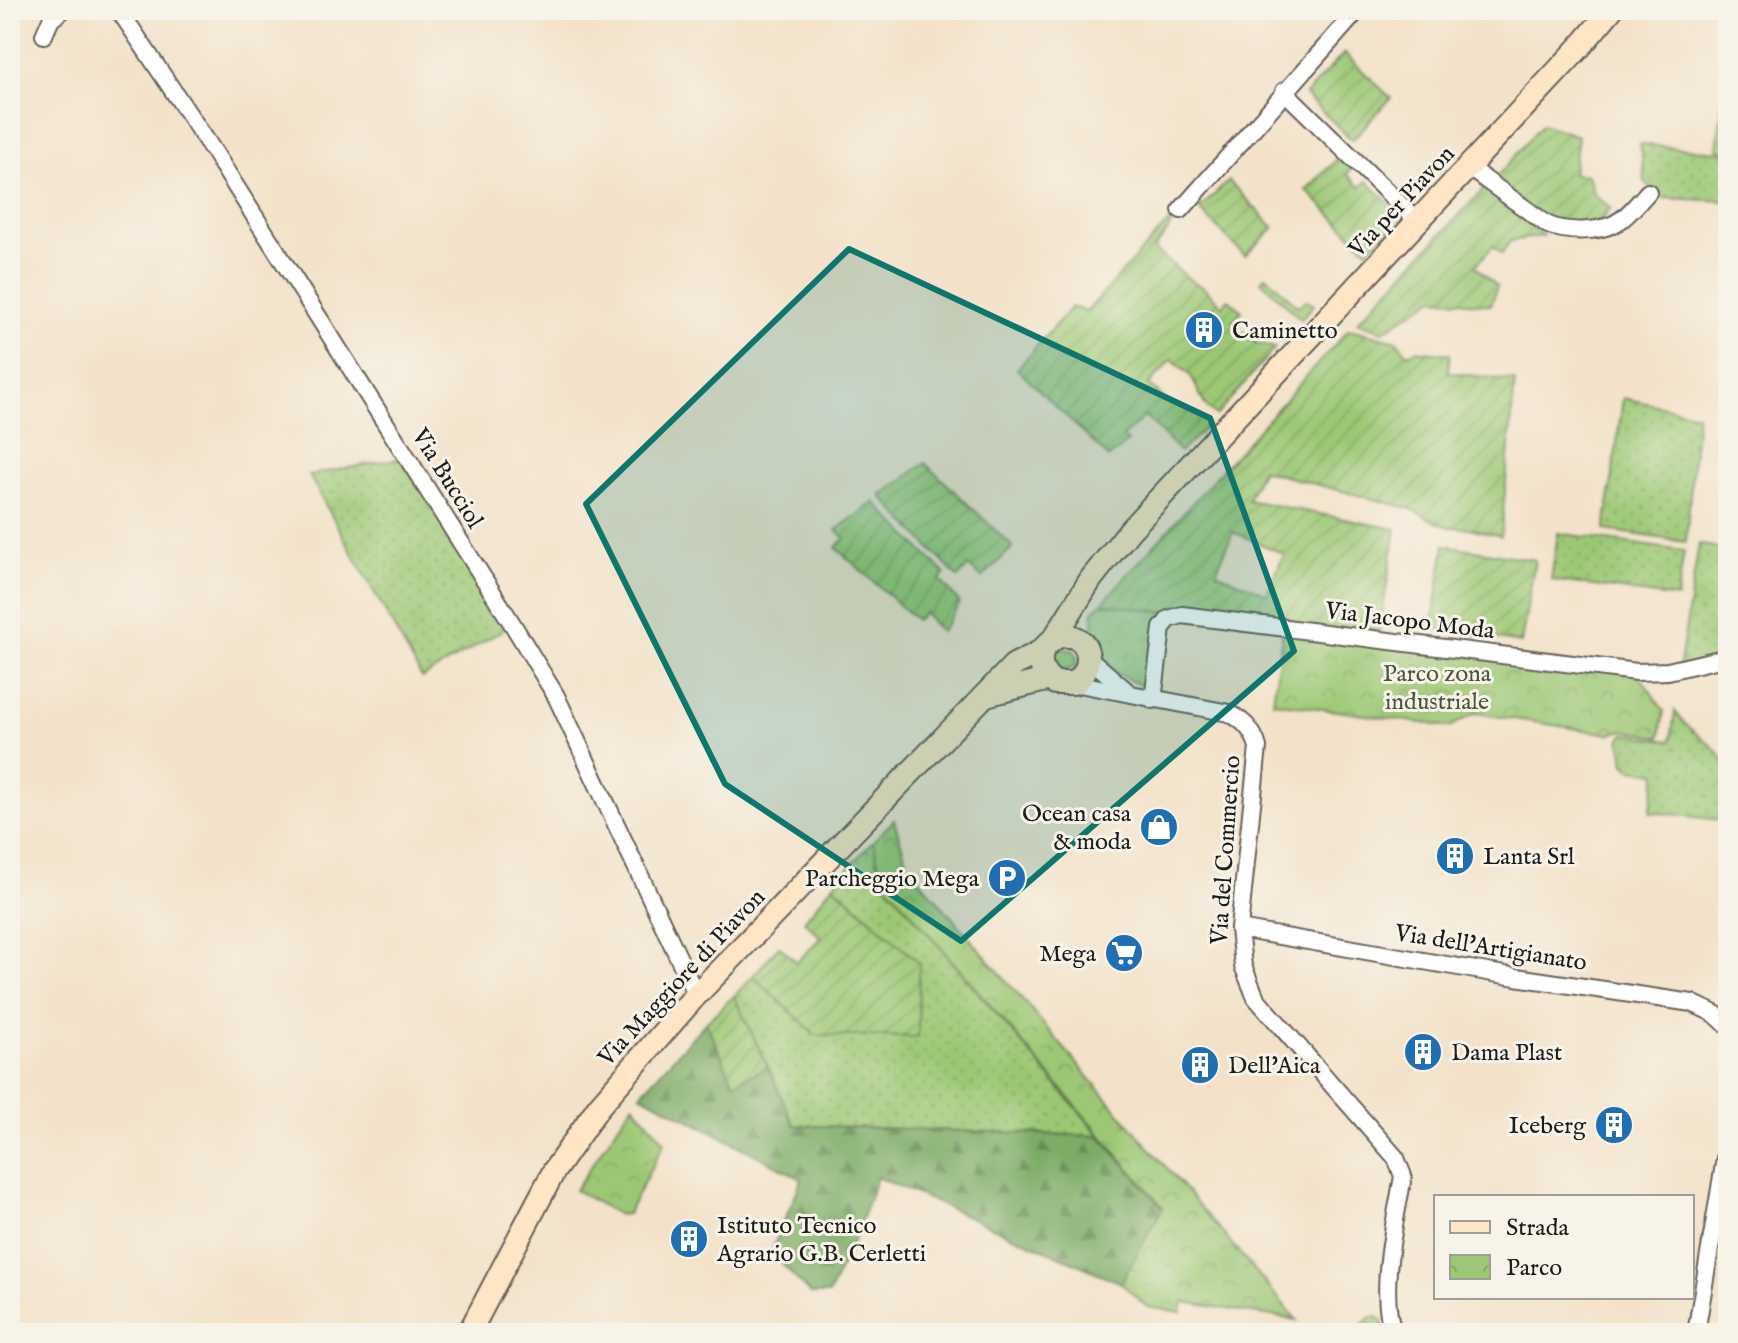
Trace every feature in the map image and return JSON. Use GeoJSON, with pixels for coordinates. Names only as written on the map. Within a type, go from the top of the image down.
{"type":"FeatureCollection","features":[{"type":"Feature","properties":{"kind":"main road","name":"Via per Piavon"},"geometry":{"type":"LineString","coordinates":[[1066,646],[1091,579],[1130,530],[1611,10]]}},
{"type":"Feature","properties":{"kind":"main road","name":"Via Maggiore di Piavon"},"geometry":{"type":"LineString","coordinates":[[469,1333],[524,1223],[583,1127],[640,1056],[1014,665],[1066,646]]}},
{"type":"Feature","properties":{"kind":"main road"},"geometry":{"type":"LineString","coordinates":[[1066,646],[1086,673],[1074,683],[1061,684],[1050,679],[1041,665],[1066,646]]}},
{"type":"Feature","properties":{"kind":"main road"},"geometry":{"type":"LineString","coordinates":[[985,695],[1050,679]]}},
{"type":"Feature","properties":{"kind":"street"},"geometry":{"type":"LineString","coordinates":[[44,35],[51,19],[63,10]]}},
{"type":"Feature","properties":{"kind":"street","name":"Via Bucciol"},"geometry":{"type":"LineString","coordinates":[[119,10],[214,152],[556,696],[696,995]]}},
{"type":"Feature","properties":{"kind":"street"},"geometry":{"type":"LineString","coordinates":[[1181,210],[1358,10]]}},
{"type":"Feature","properties":{"kind":"street"},"geometry":{"type":"LineString","coordinates":[[1284,91],[1418,222]]}},
{"type":"Feature","properties":{"kind":"street"},"geometry":{"type":"LineString","coordinates":[[1468,167],[1548,225],[1560,229],[1585,230],[1613,224],[1621,220],[1648,192]]}},
{"type":"Feature","properties":{"kind":"street","name":"Via Jacopo Moda"},"geometry":{"type":"LineString","coordinates":[[1153,700],[1162,628],[1169,619],[1182,615],[1637,672],[1668,671],[1728,657]]}},
{"type":"Feature","properties":{"kind":"street","name":"Via del Commercio"},"geometry":{"type":"LineString","coordinates":[[1066,646],[1129,693]]}},
{"type":"Feature","properties":{"kind":"street","name":"Via del Commercio"},"geometry":{"type":"LineString","coordinates":[[1074,683],[1229,713],[1240,719],[1255,737],[1258,747],[1239,929],[1243,966],[1256,998],[1401,1167],[1403,1176],[1387,1288],[1388,1315],[1394,1333]]}},
{"type":"Feature","properties":{"kind":"street","name":"Via dell'Artigianato"},"geometry":{"type":"LineString","coordinates":[[1239,929],[1516,977],[1692,1003],[1715,1014],[1728,1026]]}},
{"type":"Feature","properties":{"kind":"street"},"geometry":{"type":"LineString","coordinates":[[1696,1333],[1728,1140]]}},
{"type":"Feature","properties":{"kind":"highlighted area"},"geometry":{"type":"Polygon","coordinates":[[[849,249],[1210,418],[1294,651],[961,941],[725,784],[586,504],[849,249]]]}},
{"type":"Feature","properties":{"kind":"green space"},"geometry":{"type":"Polygon","coordinates":[[[1344,53],[1391,98],[1352,140],[1305,95],[1344,53]]]}},
{"type":"Feature","properties":{"kind":"green space"},"geometry":{"type":"Polygon","coordinates":[[[1724,90],[1728,90],[1728,150],[1717,149],[1724,90]]]}},
{"type":"Feature","properties":{"kind":"green space"},"geometry":{"type":"Polygon","coordinates":[[[1542,124],[1578,136],[1573,174],[1588,175],[1594,194],[1610,208],[1597,228],[1566,230],[1491,184],[1542,124]]]}},
{"type":"Feature","properties":{"kind":"green space"},"geometry":{"type":"Polygon","coordinates":[[[1640,144],[1728,153],[1728,201],[1663,198],[1645,182],[1640,144]]]}},
{"type":"Feature","properties":{"kind":"green space"},"geometry":{"type":"Polygon","coordinates":[[[1341,155],[1353,167],[1347,174],[1360,187],[1367,181],[1402,216],[1368,251],[1306,190],[1341,155]]]}},
{"type":"Feature","properties":{"kind":"green space"},"geometry":{"type":"Polygon","coordinates":[[[1229,181],[1274,228],[1245,256],[1199,209],[1229,181]]]}},
{"type":"Feature","properties":{"kind":"green space"},"geometry":{"type":"Polygon","coordinates":[[[1486,187],[1543,236],[1510,241],[1502,254],[1493,246],[1475,266],[1497,286],[1491,305],[1435,298],[1383,331],[1357,322],[1486,187]]]}},
{"type":"Feature","properties":{"kind":"green space"},"geometry":{"type":"Polygon","coordinates":[[[1174,216],[1168,231],[1154,249],[1222,305],[1229,299],[1242,311],[1233,321],[1237,325],[1234,330],[1240,335],[1244,332],[1256,343],[1275,348],[1216,416],[1205,405],[1191,376],[1172,359],[1149,385],[1167,401],[1194,412],[1208,425],[1180,452],[1145,416],[1123,437],[1128,442],[1109,458],[1017,369],[1071,307],[1087,311],[1174,216]]]}},
{"type":"Feature","properties":{"kind":"green space"},"geometry":{"type":"Polygon","coordinates":[[[1266,276],[1298,306],[1306,300],[1314,305],[1301,319],[1261,281],[1266,276]]]}},
{"type":"Feature","properties":{"kind":"green space"},"geometry":{"type":"Polygon","coordinates":[[[1349,329],[1397,341],[1408,354],[1416,350],[1450,354],[1448,372],[1515,381],[1501,536],[1450,527],[1412,509],[1261,470],[1248,500],[1396,529],[1378,640],[1102,603],[1349,329]],[[1233,532],[1216,572],[1267,594],[1284,554],[1233,532]]]}},
{"type":"Feature","properties":{"kind":"green space"},"geometry":{"type":"Polygon","coordinates":[[[1623,398],[1697,414],[1686,542],[1605,530],[1623,398]]]}},
{"type":"Feature","properties":{"kind":"green space"},"geometry":{"type":"Polygon","coordinates":[[[401,458],[508,627],[422,678],[309,475],[401,458]]]}},
{"type":"Feature","properties":{"kind":"green space"},"geometry":{"type":"Polygon","coordinates":[[[925,463],[1013,547],[982,578],[968,566],[958,578],[881,496],[925,463]]]}},
{"type":"Feature","properties":{"kind":"green space"},"geometry":{"type":"Polygon","coordinates":[[[874,502],[945,574],[940,580],[960,603],[941,632],[924,613],[916,620],[836,548],[845,538],[836,530],[874,502]]]}},
{"type":"Feature","properties":{"kind":"green space"},"geometry":{"type":"Polygon","coordinates":[[[1558,533],[1684,551],[1677,598],[1551,580],[1558,533]]]}},
{"type":"Feature","properties":{"kind":"green space"},"geometry":{"type":"Polygon","coordinates":[[[1699,544],[1728,550],[1728,657],[1679,669],[1699,544]]]}},
{"type":"Feature","properties":{"kind":"green space"},"geometry":{"type":"Polygon","coordinates":[[[1445,545],[1535,560],[1521,643],[1432,628],[1445,545]]]}},
{"type":"Feature","properties":{"kind":"green space"},"geometry":{"type":"Polygon","coordinates":[[[1102,603],[1182,615],[1169,619],[1154,690],[1115,672],[1100,653],[1093,628],[1093,611],[1102,603]]]}},
{"type":"Feature","properties":{"kind":"green space","name":"Parco zona industriale"},"geometry":{"type":"Polygon","coordinates":[[[1283,627],[1637,672],[1664,711],[1660,737],[1623,730],[1610,734],[1476,713],[1450,727],[1273,702],[1283,627]]]}},
{"type":"Feature","properties":{"kind":"green space"},"geometry":{"type":"Polygon","coordinates":[[[1066,648],[1074,651],[1077,659],[1074,667],[1066,670],[1058,667],[1055,659],[1058,651],[1066,648]]]}},
{"type":"Feature","properties":{"kind":"green space"},"geometry":{"type":"Polygon","coordinates":[[[1675,711],[1722,758],[1728,782],[1722,784],[1724,790],[1728,789],[1728,821],[1650,812],[1657,773],[1632,769],[1625,764],[1620,738],[1625,734],[1671,741],[1675,711]]]}},
{"type":"Feature","properties":{"kind":"green space"},"geometry":{"type":"Polygon","coordinates":[[[894,820],[908,866],[1297,1320],[1183,1302],[1181,1312],[1147,1307],[1121,1283],[1163,1207],[882,879],[873,841],[894,820]]]}},
{"type":"Feature","properties":{"kind":"green space"},"geometry":{"type":"Polygon","coordinates":[[[873,841],[882,879],[1100,1136],[793,1125],[734,996],[753,976],[816,1035],[919,963],[833,885],[873,841]]]}},
{"type":"Feature","properties":{"kind":"green space"},"geometry":{"type":"Polygon","coordinates":[[[833,885],[919,963],[918,1037],[816,1035],[753,976],[779,946],[797,962],[821,937],[804,921],[833,885]]]}},
{"type":"Feature","properties":{"kind":"green space"},"geometry":{"type":"Polygon","coordinates":[[[734,996],[768,1067],[734,1083],[706,1022],[734,996]]]}},
{"type":"Feature","properties":{"kind":"green space"},"geometry":{"type":"Polygon","coordinates":[[[706,1022],[734,1082],[768,1067],[794,1125],[1100,1136],[1163,1208],[1121,1283],[877,1177],[855,1237],[829,1294],[810,1294],[771,1252],[802,1179],[640,1094],[706,1022]]]}},
{"type":"Feature","properties":{"kind":"green space"},"geometry":{"type":"Polygon","coordinates":[[[633,1104],[665,1142],[627,1214],[619,1215],[575,1190],[633,1104]]]}},
{"type":"Feature","properties":{"kind":"green space"},"geometry":{"type":"Polygon","coordinates":[[[1371,1317],[1383,1322],[1383,1333],[1352,1333],[1371,1317]]]}},
{"type":"Feature","properties":{"kind":"place","name":"Caminetto"},"geometry":{"type":"Point","coordinates":[1204,330]}},
{"type":"Feature","properties":{"kind":"place","name":"Ocean casa & moda"},"geometry":{"type":"Point","coordinates":[1159,827]}},
{"type":"Feature","properties":{"kind":"place","name":"Lanta Srl"},"geometry":{"type":"Point","coordinates":[1455,856]}},
{"type":"Feature","properties":{"kind":"place","name":"Parcheggio Mega"},"geometry":{"type":"Point","coordinates":[1007,878]}},
{"type":"Feature","properties":{"kind":"place","name":"Mega"},"geometry":{"type":"Point","coordinates":[1124,953]}},
{"type":"Feature","properties":{"kind":"place","name":"Dama Plast"},"geometry":{"type":"Point","coordinates":[1423,1052]}},
{"type":"Feature","properties":{"kind":"place","name":"Dell'Aica"},"geometry":{"type":"Point","coordinates":[1200,1065]}},
{"type":"Feature","properties":{"kind":"place","name":"Iceberg"},"geometry":{"type":"Point","coordinates":[1614,1125]}},
{"type":"Feature","properties":{"kind":"place","name":"Istituto Tecnico Agrario G.B. Cerletti"},"geometry":{"type":"Point","coordinates":[689,1239]}}]}
